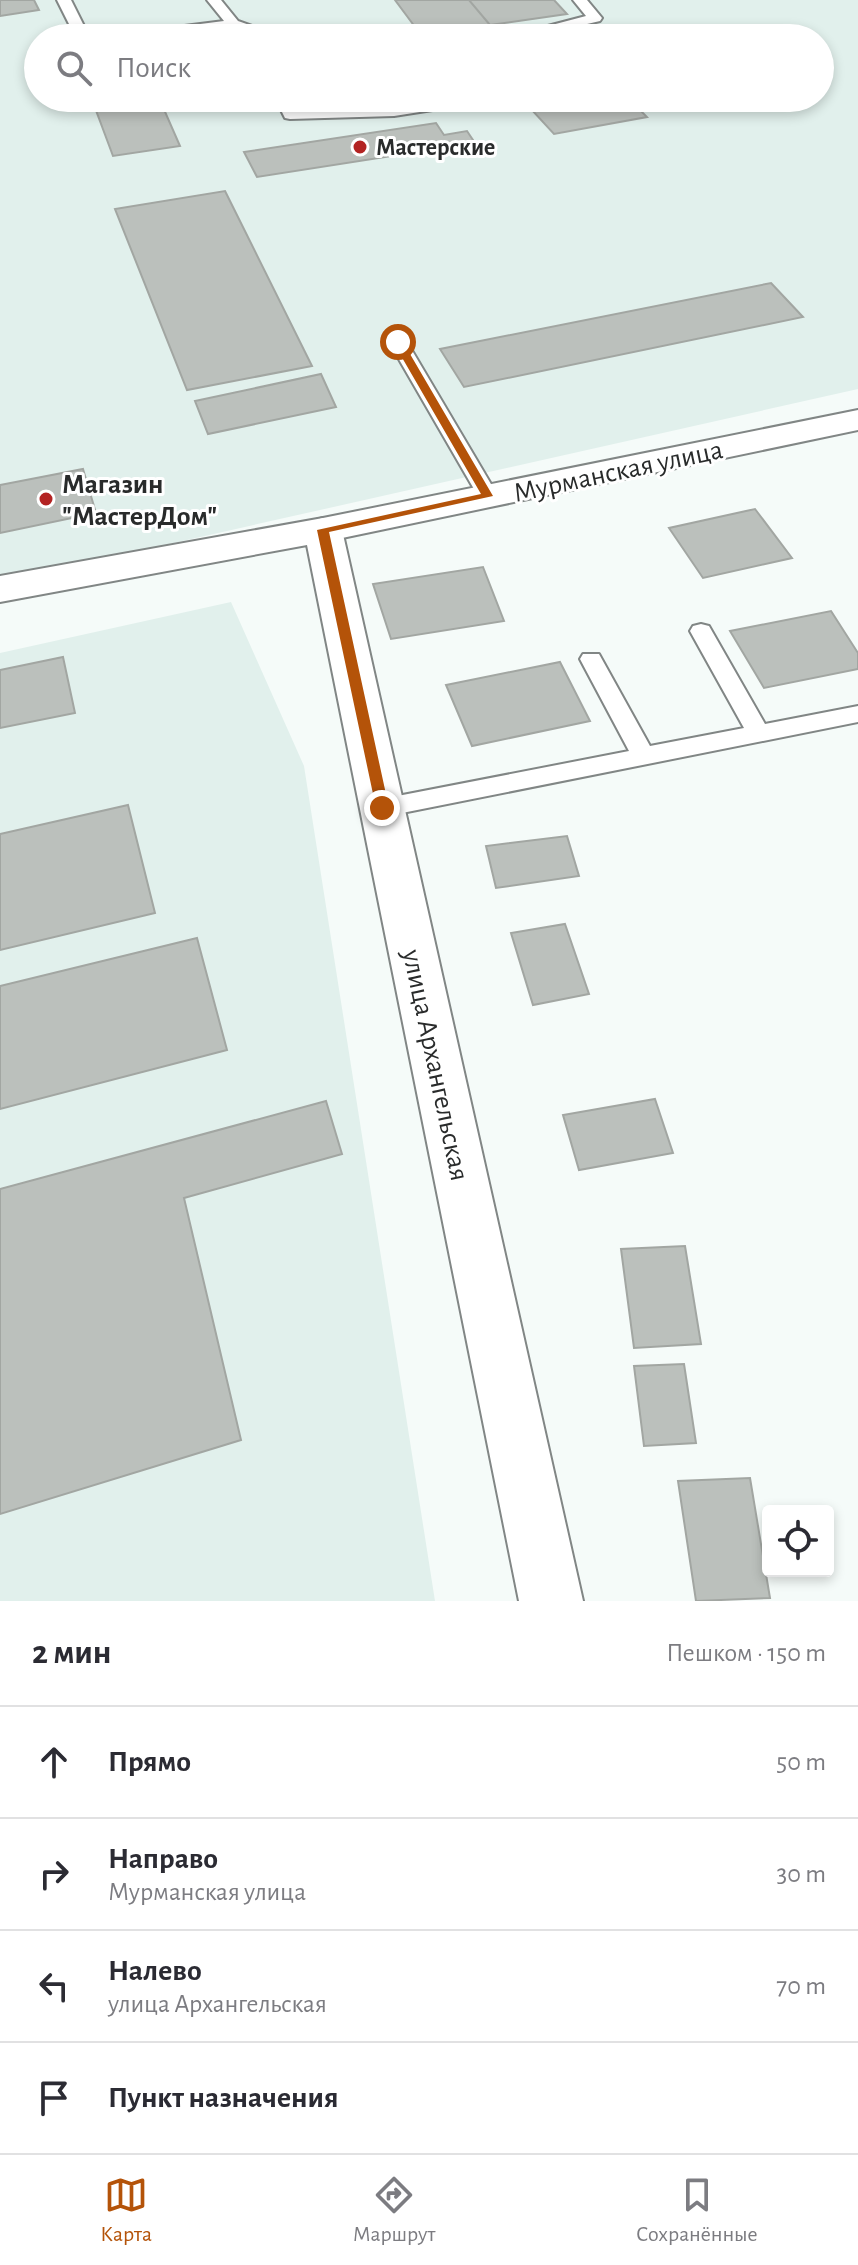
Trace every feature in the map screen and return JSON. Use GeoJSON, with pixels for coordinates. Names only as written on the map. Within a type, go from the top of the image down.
{"type":"FeatureCollection","features":[{"type":"Feature","properties":{"kind":"street","name":"Мурманская улица"},"geometry":{"type":"LineString","coordinates":[[0,589],[323,530],[858,420]]}},
{"type":"Feature","properties":{"kind":"street","name":"улица Архангельская"},"geometry":{"type":"LineString","coordinates":[[323,530],[551,1601]]}},
{"type":"Feature","properties":{"kind":"lane"},"geometry":{"type":"LineString","coordinates":[[64,0],[76,24]]}},
{"type":"Feature","properties":{"kind":"lane"},"geometry":{"type":"LineString","coordinates":[[214,0],[233,24]]}},
{"type":"Feature","properties":{"kind":"lane"},"geometry":{"type":"LineString","coordinates":[[569,24],[595,18],[580,0]]}},
{"type":"Feature","properties":{"kind":"lane"},"geometry":{"type":"LineString","coordinates":[[289,112],[290,115],[394,112]]}},
{"type":"Feature","properties":{"kind":"lane"},"geometry":{"type":"LineString","coordinates":[[398,342],[488,496]]}},
{"type":"Feature","properties":{"kind":"lane"},"geometry":{"type":"LineString","coordinates":[[701,631],[758,733]]}},
{"type":"Feature","properties":{"kind":"lane"},"geometry":{"type":"LineString","coordinates":[[591,659],[644,756]]}},
{"type":"Feature","properties":{"kind":"lane"},"geometry":{"type":"LineString","coordinates":[[382,808],[858,714]]}},
{"type":"Feature","properties":{"kind":"shaded area"},"geometry":{"type":"Polygon","coordinates":[[[0,0],[858,0],[858,389],[0,582],[0,0]]]}},
{"type":"Feature","properties":{"kind":"shaded area"},"geometry":{"type":"Polygon","coordinates":[[[231,602],[304,766],[435,1601],[0,1601],[0,653],[231,602]]]}},
{"type":"Feature","properties":{"kind":"building"},"geometry":{"type":"Polygon","coordinates":[[[0,0],[34,0],[39,10],[0,16],[0,0]]]}},
{"type":"Feature","properties":{"kind":"building"},"geometry":{"type":"Polygon","coordinates":[[[395,0],[469,0],[489,24],[413,24],[395,0]]]}},
{"type":"Feature","properties":{"kind":"building"},"geometry":{"type":"Polygon","coordinates":[[[469,0],[554,0],[567,14],[497,24],[489,24],[469,0]]]}},
{"type":"Feature","properties":{"kind":"building"},"geometry":{"type":"Polygon","coordinates":[[[97,112],[165,112],[180,146],[113,156],[97,112]]]}},
{"type":"Feature","properties":{"kind":"building"},"geometry":{"type":"Polygon","coordinates":[[[534,112],[642,112],[647,117],[554,134],[534,112]]]}},
{"type":"Feature","properties":{"kind":"building","name":"Мастерские"},"geometry":{"type":"Polygon","coordinates":[[[436,123],[444,135],[467,131],[475,143],[257,177],[244,152],[436,123]]]}},
{"type":"Feature","properties":{"kind":"building"},"geometry":{"type":"Polygon","coordinates":[[[225,191],[312,366],[187,390],[115,209],[225,191]]]}},
{"type":"Feature","properties":{"kind":"building"},"geometry":{"type":"Polygon","coordinates":[[[771,283],[803,317],[464,387],[440,349],[771,283]]]}},
{"type":"Feature","properties":{"kind":"building"},"geometry":{"type":"Polygon","coordinates":[[[321,374],[336,407],[208,434],[195,401],[321,374]]]}},
{"type":"Feature","properties":{"kind":"building","name":"Магазин \"МастерДом\""},"geometry":{"type":"Polygon","coordinates":[[[83,469],[96,513],[0,533],[0,485],[83,469]]]}},
{"type":"Feature","properties":{"kind":"building"},"geometry":{"type":"Polygon","coordinates":[[[755,509],[792,558],[703,578],[669,528],[755,509]]]}},
{"type":"Feature","properties":{"kind":"building"},"geometry":{"type":"Polygon","coordinates":[[[483,567],[504,621],[391,639],[373,584],[483,567]]]}},
{"type":"Feature","properties":{"kind":"building"},"geometry":{"type":"Polygon","coordinates":[[[831,611],[858,653],[858,669],[764,688],[730,631],[831,611]]]}},
{"type":"Feature","properties":{"kind":"building"},"geometry":{"type":"Polygon","coordinates":[[[63,657],[75,713],[0,728],[0,670],[63,657]]]}},
{"type":"Feature","properties":{"kind":"building"},"geometry":{"type":"Polygon","coordinates":[[[560,662],[590,721],[472,746],[446,685],[560,662]]]}},
{"type":"Feature","properties":{"kind":"building"},"geometry":{"type":"Polygon","coordinates":[[[128,805],[155,913],[0,950],[0,834],[128,805]]]}},
{"type":"Feature","properties":{"kind":"building"},"geometry":{"type":"Polygon","coordinates":[[[567,836],[579,876],[496,888],[486,846],[567,836]]]}},
{"type":"Feature","properties":{"kind":"building"},"geometry":{"type":"Polygon","coordinates":[[[565,924],[589,994],[533,1005],[511,933],[565,924]]]}},
{"type":"Feature","properties":{"kind":"building"},"geometry":{"type":"Polygon","coordinates":[[[197,938],[227,1050],[0,1109],[0,986],[197,938]]]}},
{"type":"Feature","properties":{"kind":"building"},"geometry":{"type":"Polygon","coordinates":[[[655,1099],[673,1153],[579,1170],[563,1115],[655,1099]]]}},
{"type":"Feature","properties":{"kind":"building"},"geometry":{"type":"Polygon","coordinates":[[[326,1101],[342,1154],[184,1198],[241,1440],[0,1514],[0,1189],[326,1101]]]}},
{"type":"Feature","properties":{"kind":"building"},"geometry":{"type":"Polygon","coordinates":[[[685,1246],[701,1344],[634,1348],[621,1249],[685,1246]]]}},
{"type":"Feature","properties":{"kind":"building"},"geometry":{"type":"Polygon","coordinates":[[[684,1364],[696,1443],[644,1446],[634,1366],[684,1364]]]}},
{"type":"Feature","properties":{"kind":"building"},"geometry":{"type":"Polygon","coordinates":[[[750,1478],[762,1550],[762,1577],[766,1577],[770,1598],[696,1601],[678,1481],[750,1478]]]}},
{"type":"Feature","properties":{"kind":"place","name":"Мастерские"},"geometry":{"type":"Point","coordinates":[360,147]}},
{"type":"Feature","properties":{"kind":"place","name":"Магазин \"МастерДом\""},"geometry":{"type":"Point","coordinates":[46,499]}},
{"type":"Feature","properties":{"kind":"route"},"geometry":{"type":"LineString","coordinates":[[382,808],[323,530],[488,496],[398,342]]}}]}
